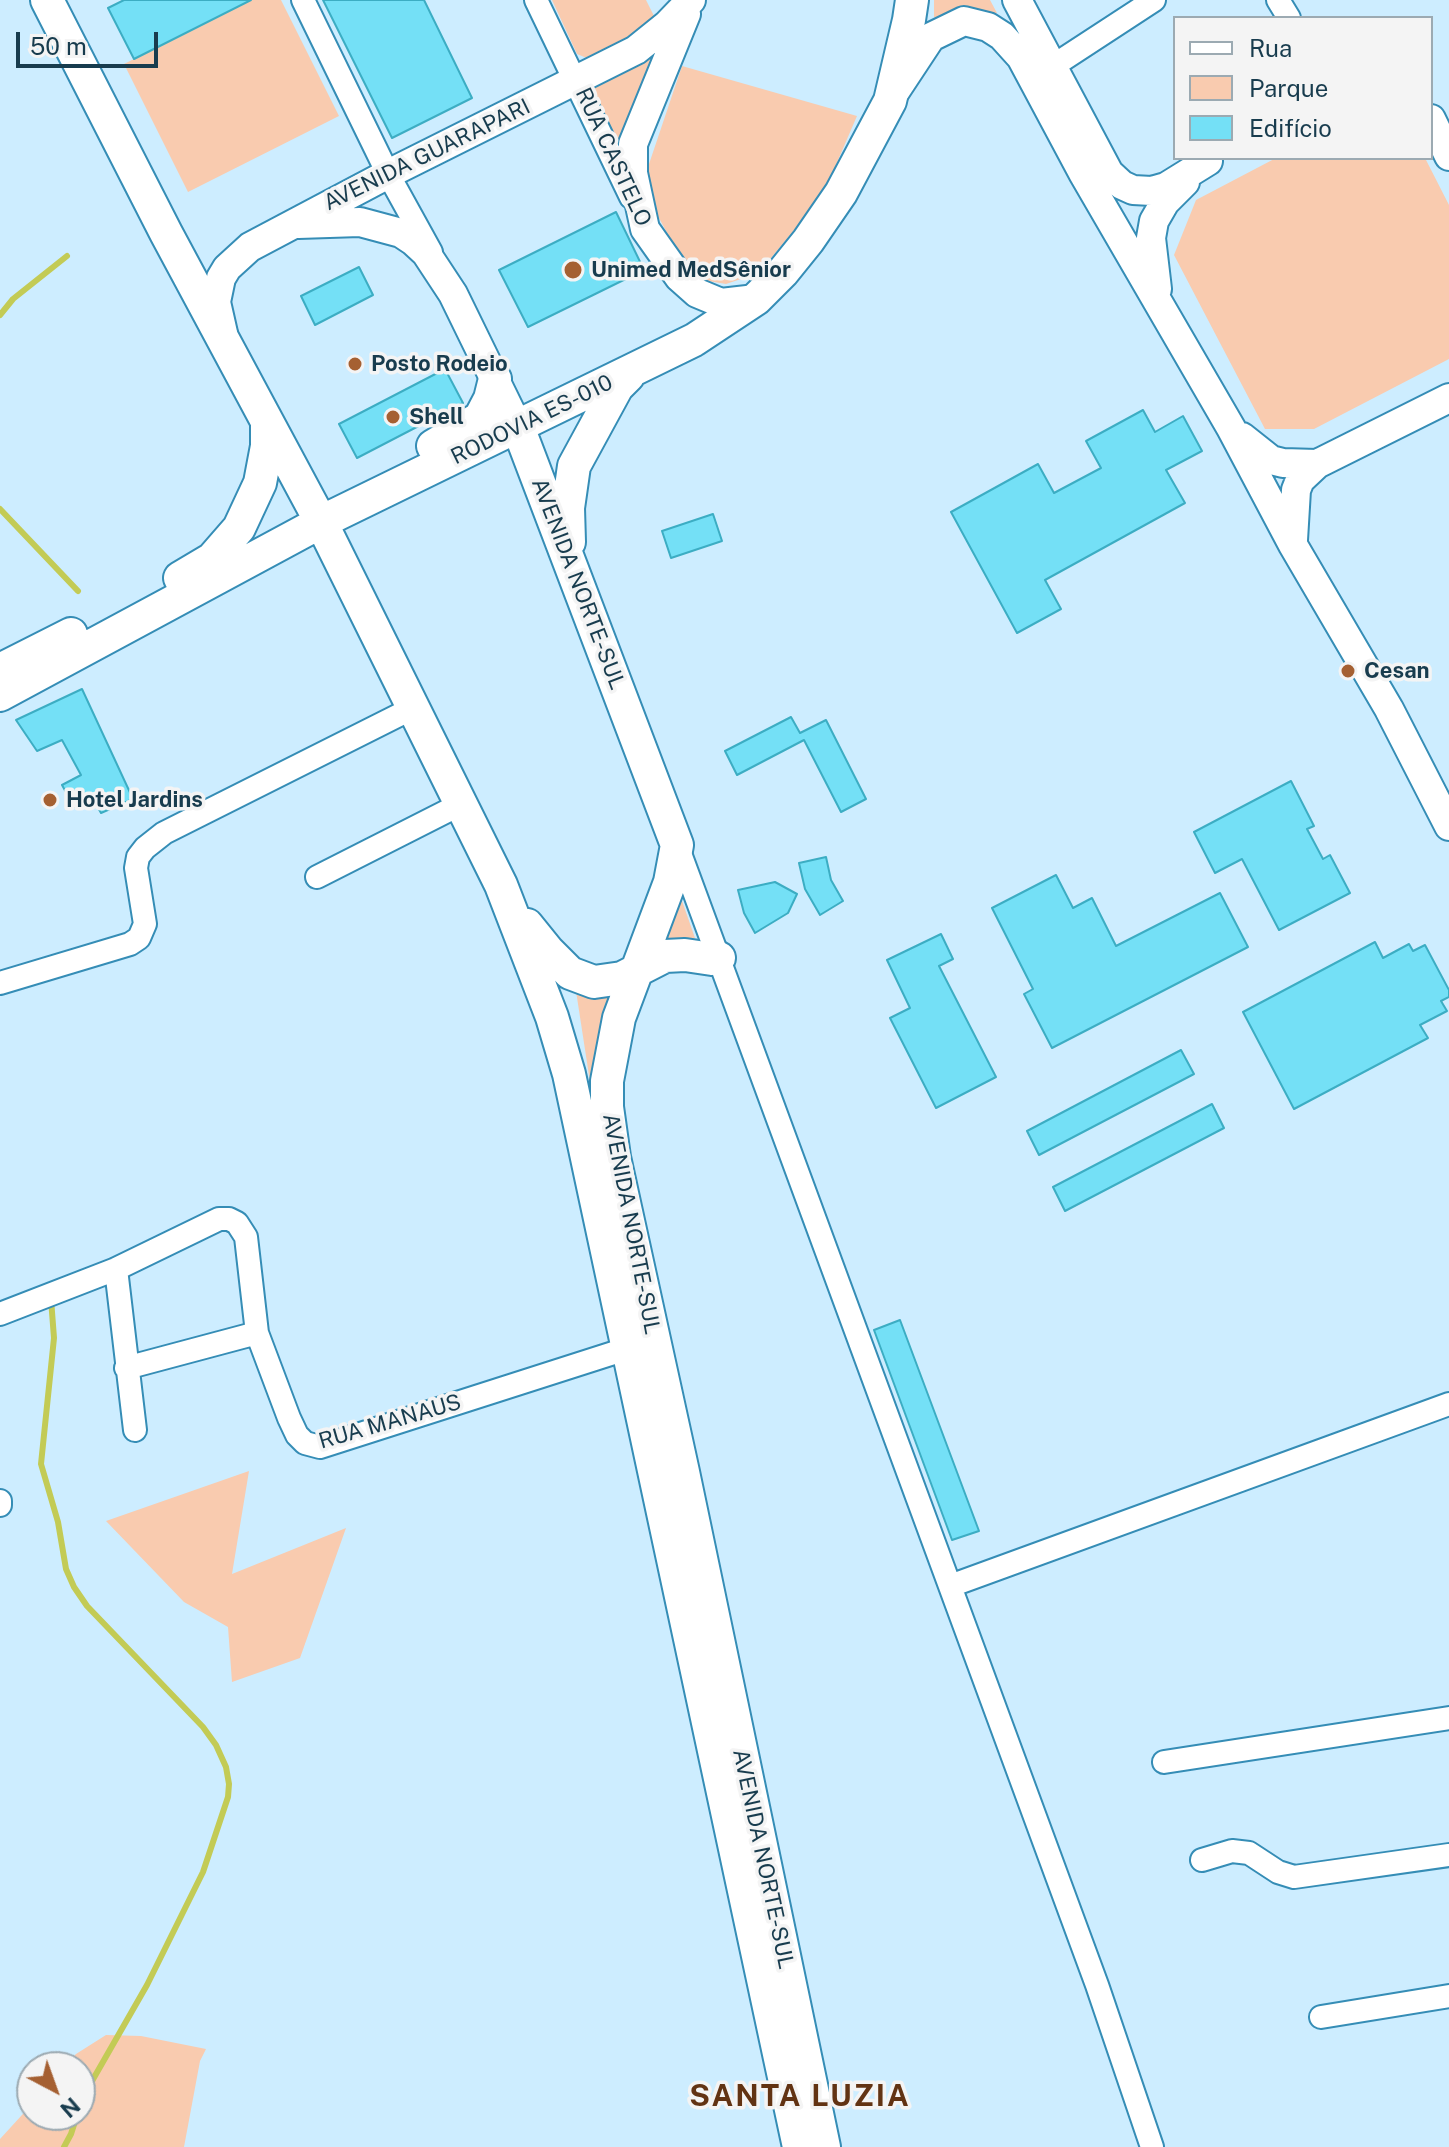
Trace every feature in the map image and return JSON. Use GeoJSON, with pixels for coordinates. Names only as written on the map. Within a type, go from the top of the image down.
{"type":"FeatureCollection","features":[{"type":"Feature","properties":{"kind":"main road"},"geometry":{"type":"LineString","coordinates":[[47,0],[166,233],[321,522]]}},
{"type":"Feature","properties":{"kind":"main road","name":"RODOVIA ES-010"},"geometry":{"type":"LineString","coordinates":[[0,695],[321,522],[694,340],[756,299],[783,272],[833,205],[890,101],[912,0]]}},
{"type":"Feature","properties":{"kind":"main road"},"geometry":{"type":"LineString","coordinates":[[570,565],[568,508],[574,466],[617,387],[636,368]]}},
{"type":"Feature","properties":{"kind":"main road"},"geometry":{"type":"LineString","coordinates":[[364,501],[375,479],[480,418],[490,399],[495,379]]}},
{"type":"Feature","properties":{"kind":"main road"},"geometry":{"type":"LineString","coordinates":[[0,670],[212,559],[239,528],[260,483],[267,446],[267,419]]}},
{"type":"Feature","properties":{"kind":"main road","name":"AVENIDA NORTE-SUL"},"geometry":{"type":"LineString","coordinates":[[518,427],[677,845],[670,882],[619,1018],[609,1069],[607,1107],[818,2146]]}},
{"type":"Feature","properties":{"kind":"main road","name":"AVENIDA NORTE-SUL"},"geometry":{"type":"LineString","coordinates":[[321,522],[501,885],[552,1017],[569,1074],[789,2102],[818,2146]]}},
{"type":"Feature","properties":{"kind":"main road"},"geometry":{"type":"LineString","coordinates":[[501,885],[538,940],[570,973],[594,982],[622,978],[665,956],[719,958]]}},
{"type":"Feature","properties":{"kind":"main road"},"geometry":{"type":"LineString","coordinates":[[786,2147],[789,2102]]}},
{"type":"Feature","properties":{"kind":"street"},"geometry":{"type":"LineString","coordinates":[[303,0],[388,174],[453,294]]}},
{"type":"Feature","properties":{"kind":"street","name":"RUA CASTELO"},"geometry":{"type":"LineString","coordinates":[[536,0],[645,229],[679,277],[697,293],[721,303],[756,299]]}},
{"type":"Feature","properties":{"kind":"street","name":"AVENIDA GUARAPARI"},"geometry":{"type":"LineString","coordinates":[[226,343],[216,302],[221,278],[227,268],[250,247],[289,224],[636,50],[692,0]]}},
{"type":"Feature","properties":{"kind":"street","name":"AVENIDA GUARAPARI"},"geometry":{"type":"LineString","coordinates":[[645,229],[633,173],[633,144],[692,0]]}},
{"type":"Feature","properties":{"kind":"street"},"geometry":{"type":"LineString","coordinates":[[1017,0],[1109,173],[1122,185],[1133,190],[1152,191],[1166,187],[1208,160]]}},
{"type":"Feature","properties":{"kind":"street"},"geometry":{"type":"LineString","coordinates":[[1053,66],[1154,0]]}},
{"type":"Feature","properties":{"kind":"street"},"geometry":{"type":"LineString","coordinates":[[890,101],[931,37],[950,25],[964,21],[988,27],[1014,47],[1035,79],[1083,173],[1231,428],[1293,545],[1389,709],[1449,826]]}},
{"type":"Feature","properties":{"kind":"street"},"geometry":{"type":"LineString","coordinates":[[1433,123],[1449,156]]}},
{"type":"Feature","properties":{"kind":"street"},"geometry":{"type":"LineString","coordinates":[[1158,303],[1151,238],[1154,221],[1165,202],[1209,160]]}},
{"type":"Feature","properties":{"kind":"street","name":"AVENIDA NORTE-SUL"},"geometry":{"type":"LineString","coordinates":[[289,224],[360,222],[401,233],[426,253],[453,294],[518,427]]}},
{"type":"Feature","properties":{"kind":"street"},"geometry":{"type":"LineString","coordinates":[[1293,545],[1296,490],[1300,480],[1317,464],[1449,398]]}},
{"type":"Feature","properties":{"kind":"street"},"geometry":{"type":"LineString","coordinates":[[1231,428],[1271,460],[1317,464]]}},
{"type":"Feature","properties":{"kind":"street"},"geometry":{"type":"LineString","coordinates":[[0,983],[130,944],[139,938],[145,924],[136,868],[138,857],[145,848],[164,833],[413,708]]}},
{"type":"Feature","properties":{"kind":"street"},"geometry":{"type":"LineString","coordinates":[[317,877],[461,804]]}},
{"type":"Feature","properties":{"kind":"street"},"geometry":{"type":"LineString","coordinates":[[677,845],[1097,1985],[1152,2147]]}},
{"type":"Feature","properties":{"kind":"street","name":"RUA MANAUS"},"geometry":{"type":"LineString","coordinates":[[116,1269],[219,1219],[237,1223],[246,1237],[257,1333],[297,1435],[305,1443],[320,1447],[626,1349]]}},
{"type":"Feature","properties":{"kind":"street"},"geometry":{"type":"LineString","coordinates":[[0,1314],[116,1269],[135,1430]]}},
{"type":"Feature","properties":{"kind":"street"},"geometry":{"type":"LineString","coordinates":[[126,1368],[257,1333]]}},
{"type":"Feature","properties":{"kind":"street"},"geometry":{"type":"LineString","coordinates":[[950,1586],[1449,1404]]}},
{"type":"Feature","properties":{"kind":"street"},"geometry":{"type":"LineString","coordinates":[[1164,1762],[1449,1718]]}},
{"type":"Feature","properties":{"kind":"street"},"geometry":{"type":"LineString","coordinates":[[1202,1860],[1232,1851],[1249,1853],[1278,1872],[1294,1877],[1449,1855]]}},
{"type":"Feature","properties":{"kind":"street"},"geometry":{"type":"LineString","coordinates":[[1321,2017],[1449,1996]]}},
{"type":"Feature","properties":{"kind":"green space"},"geometry":{"type":"Polygon","coordinates":[[[251,0],[281,0],[339,116],[188,192],[124,64],[251,0]]]}},
{"type":"Feature","properties":{"kind":"green space"},"geometry":{"type":"Polygon","coordinates":[[[552,0],[646,0],[657,22],[594,61],[577,54],[552,0]]]}},
{"type":"Feature","properties":{"kind":"green space"},"geometry":{"type":"Polygon","coordinates":[[[934,0],[990,0],[997,13],[934,17],[934,0]]]}},
{"type":"Feature","properties":{"kind":"green space"},"geometry":{"type":"Polygon","coordinates":[[[654,57],[621,152],[591,86],[654,57]]]}},
{"type":"Feature","properties":{"kind":"green space"},"geometry":{"type":"Polygon","coordinates":[[[682,66],[857,116],[823,195],[771,258],[747,277],[726,284],[708,281],[685,266],[653,207],[648,167],[682,66]]]}},
{"type":"Feature","properties":{"kind":"green space"},"geometry":{"type":"Polygon","coordinates":[[[1272,160],[1426,160],[1449,205],[1449,359],[1314,429],[1265,429],[1174,255],[1196,200],[1272,160]]]}},
{"type":"Feature","properties":{"kind":"green space"},"geometry":{"type":"Polygon","coordinates":[[[681,898],[695,938],[665,945],[681,898]]]}},
{"type":"Feature","properties":{"kind":"green space"},"geometry":{"type":"Polygon","coordinates":[[[576,991],[618,994],[592,1095],[576,991]]]}},
{"type":"Feature","properties":{"kind":"green space"},"geometry":{"type":"Polygon","coordinates":[[[249,1471],[232,1574],[346,1528],[300,1658],[232,1682],[228,1627],[184,1602],[106,1521],[249,1471]]]}},
{"type":"Feature","properties":{"kind":"green space"},"geometry":{"type":"Polygon","coordinates":[[[106,2035],[141,2036],[206,2049],[200,2061],[184,2147],[0,2147],[0,2139],[16,2122],[16,2131],[96,2131],[96,2051],[81,2051],[106,2035]]]}},
{"type":"Feature","properties":{"kind":"building"},"geometry":{"type":"Polygon","coordinates":[[[124,0],[251,0],[134,59],[108,8],[124,0]]]}},
{"type":"Feature","properties":{"kind":"building"},"geometry":{"type":"Polygon","coordinates":[[[323,0],[424,0],[472,98],[392,138],[323,0]]]}},
{"type":"Feature","properties":{"kind":"building"},"geometry":{"type":"Polygon","coordinates":[[[616,212],[644,270],[528,327],[499,270],[616,212]]]}},
{"type":"Feature","properties":{"kind":"building"},"geometry":{"type":"Polygon","coordinates":[[[359,267],[373,295],[315,325],[301,296],[359,267]]]}},
{"type":"Feature","properties":{"kind":"building","name":"Shell"},"geometry":{"type":"Polygon","coordinates":[[[445,369],[463,403],[357,458],[339,424],[445,369]]]}},
{"type":"Feature","properties":{"kind":"building"},"geometry":{"type":"Polygon","coordinates":[[[1143,410],[1155,432],[1183,416],[1202,451],[1166,470],[1185,503],[1045,580],[1061,609],[1017,633],[951,512],[1038,464],[1054,493],[1101,468],[1086,441],[1143,410]]]}},
{"type":"Feature","properties":{"kind":"building"},"geometry":{"type":"Polygon","coordinates":[[[713,514],[722,541],[671,558],[662,531],[713,514]]]}},
{"type":"Feature","properties":{"kind":"building"},"geometry":{"type":"Polygon","coordinates":[[[82,689],[133,799],[101,813],[92,797],[74,807],[62,785],[81,775],[62,740],[37,751],[16,720],[82,689]]]}},
{"type":"Feature","properties":{"kind":"building"},"geometry":{"type":"Polygon","coordinates":[[[791,717],[800,733],[826,720],[866,799],[841,812],[804,740],[737,775],[725,751],[791,717]]]}},
{"type":"Feature","properties":{"kind":"building"},"geometry":{"type":"Polygon","coordinates":[[[1291,781],[1314,826],[1307,829],[1323,859],[1330,855],[1350,893],[1279,930],[1242,859],[1215,873],[1194,832],[1291,781]]]}},
{"type":"Feature","properties":{"kind":"building"},"geometry":{"type":"Polygon","coordinates":[[[826,857],[831,880],[843,901],[820,915],[805,889],[799,863],[826,857]]]}},
{"type":"Feature","properties":{"kind":"building"},"geometry":{"type":"Polygon","coordinates":[[[1056,875],[1073,908],[1092,898],[1116,946],[1220,893],[1248,947],[1052,1048],[1024,994],[1033,989],[992,908],[1056,875]]]}},
{"type":"Feature","properties":{"kind":"building"},"geometry":{"type":"Polygon","coordinates":[[[775,882],[797,894],[788,913],[755,933],[744,913],[738,890],[775,882]]]}},
{"type":"Feature","properties":{"kind":"building"},"geometry":{"type":"Polygon","coordinates":[[[941,934],[953,959],[939,966],[996,1077],[936,1108],[890,1018],[910,1008],[887,960],[941,934]]]}},
{"type":"Feature","properties":{"kind":"building"},"geometry":{"type":"Polygon","coordinates":[[[1375,942],[1383,958],[1409,944],[1413,951],[1425,945],[1449,990],[1449,997],[1441,1001],[1447,1011],[1420,1025],[1428,1038],[1294,1109],[1243,1012],[1375,942]]]}},
{"type":"Feature","properties":{"kind":"building"},"geometry":{"type":"Polygon","coordinates":[[[1181,1050],[1194,1074],[1039,1155],[1027,1131],[1181,1050]]]}},
{"type":"Feature","properties":{"kind":"building"},"geometry":{"type":"Polygon","coordinates":[[[1212,1104],[1224,1128],[1065,1211],[1053,1187],[1212,1104]]]}},
{"type":"Feature","properties":{"kind":"building"},"geometry":{"type":"Polygon","coordinates":[[[900,1320],[979,1531],[952,1540],[874,1330],[900,1320]]]}},
{"type":"Feature","properties":{"kind":"waterway"},"geometry":{"type":"LineString","coordinates":[[0,315],[13,299],[67,256]]}},
{"type":"Feature","properties":{"kind":"waterway"},"geometry":{"type":"LineString","coordinates":[[0,509],[78,591]]}},
{"type":"Feature","properties":{"kind":"waterway"},"geometry":{"type":"LineString","coordinates":[[51,1299],[54,1338],[41,1464],[58,1522],[66,1569],[87,1606],[203,1727],[216,1745],[226,1767],[229,1784],[228,1797],[203,1872],[147,1985],[96,2074]]}},
{"type":"Feature","properties":{"kind":"waterway"},"geometry":{"type":"LineString","coordinates":[[64,2147],[72,2131]]}},
{"type":"Feature","properties":{"kind":"place","name":"Unimed MedSênior"},"geometry":{"type":"Point","coordinates":[573,270]}},
{"type":"Feature","properties":{"kind":"place","name":"Posto Rodeio"},"geometry":{"type":"Point","coordinates":[355,364]}},
{"type":"Feature","properties":{"kind":"place","name":"Shell"},"geometry":{"type":"Point","coordinates":[393,417]}},
{"type":"Feature","properties":{"kind":"place","name":"Cesan"},"geometry":{"type":"Point","coordinates":[1348,671]}},
{"type":"Feature","properties":{"kind":"place","name":"Hotel Jardins"},"geometry":{"type":"Point","coordinates":[50,800]}},
{"type":"Feature","properties":{"kind":"district","name":"SANTA LUZIA"},"geometry":{"type":"Point","coordinates":[800,2097]}}]}
